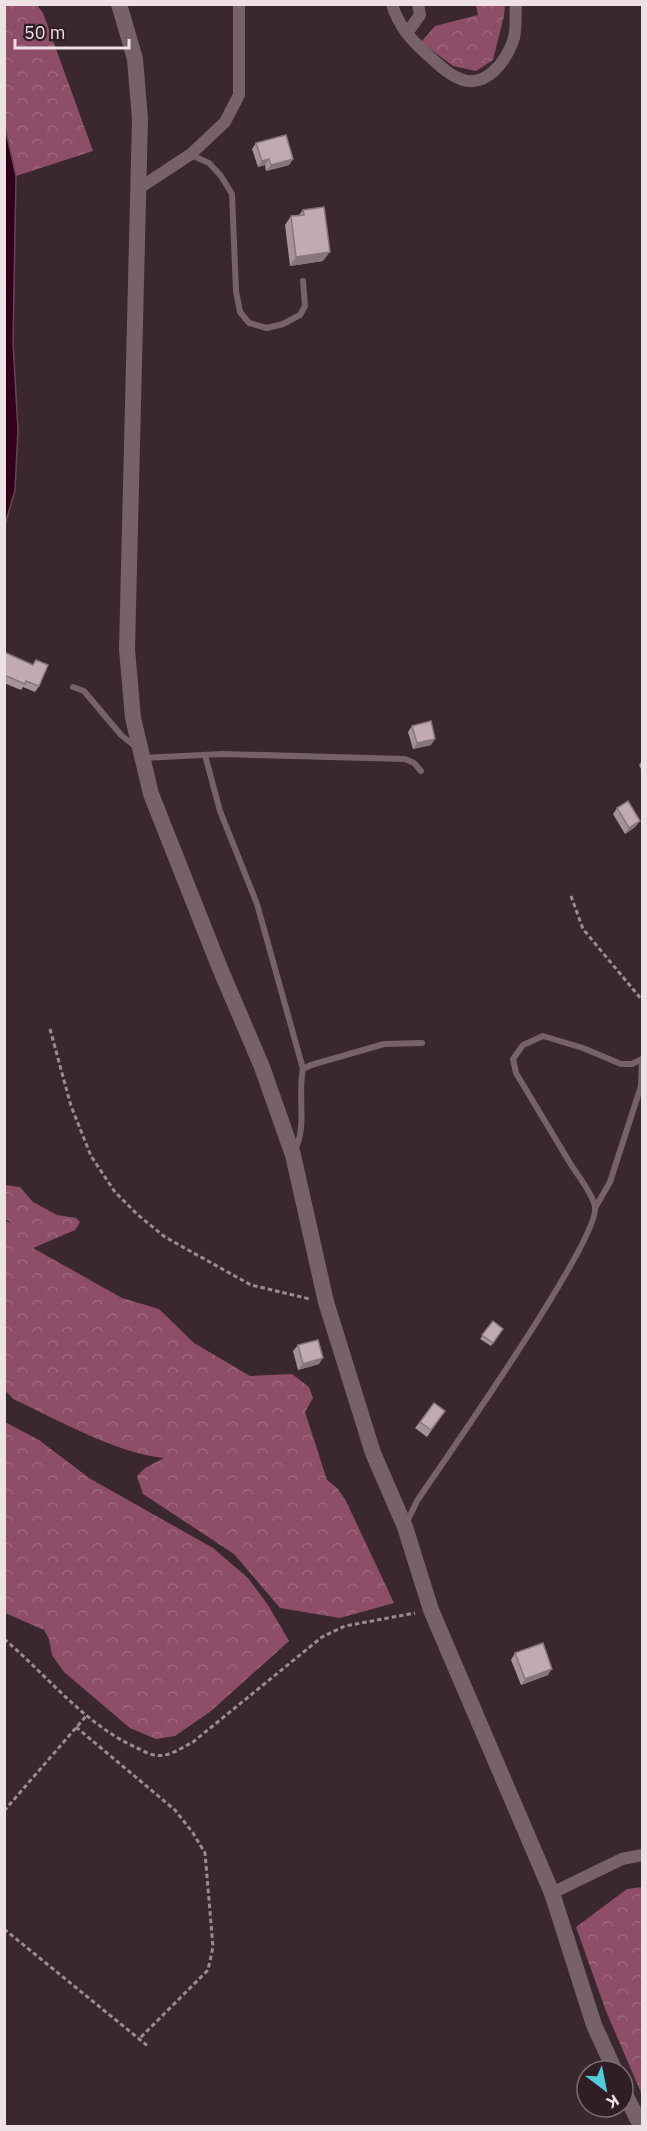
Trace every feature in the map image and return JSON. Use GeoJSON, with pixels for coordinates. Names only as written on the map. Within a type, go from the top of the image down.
{"type":"FeatureCollection","features":[{"type":"Feature","properties":{"kind":"street"},"geometry":{"type":"LineString","coordinates":[[119,4],[135,59],[140,119],[127,649],[133,718],[151,794],[262,1067],[293,1155],[326,1302],[373,1453],[405,1527],[431,1610],[552,1893],[594,2025],[610,2059]]}},
{"type":"Feature","properties":{"kind":"street"},"geometry":{"type":"LineString","coordinates":[[138,189],[190,154],[225,122],[238,95],[239,4]]}},
{"type":"Feature","properties":{"kind":"street"},"geometry":{"type":"LineString","coordinates":[[392,4],[396,18],[416,45],[445,71],[465,81],[483,79],[502,64],[514,40],[516,4]]}},
{"type":"Feature","properties":{"kind":"street"},"geometry":{"type":"LineString","coordinates":[[407,33],[420,15],[418,4]]}},
{"type":"Feature","properties":{"kind":"street"},"geometry":{"type":"LineString","coordinates":[[552,1893],[622,1859],[642,1855]]}},
{"type":"Feature","properties":{"kind":"lane"},"geometry":{"type":"LineString","coordinates":[[190,154],[210,163],[232,194],[236,291],[240,312],[249,323],[267,328],[283,324],[300,315],[305,306],[303,281]]}},
{"type":"Feature","properties":{"kind":"lane"},"geometry":{"type":"LineString","coordinates":[[73,687],[84,691],[121,735],[142,754],[405,759],[414,763],[420,771]]}},
{"type":"Feature","properties":{"kind":"lane"},"geometry":{"type":"LineString","coordinates":[[205,755],[220,811],[257,904],[303,1069],[300,1081],[302,1130],[300,1141],[293,1155]]}},
{"type":"Feature","properties":{"kind":"lane"},"geometry":{"type":"LineString","coordinates":[[405,1527],[417,1501],[505,1372],[566,1274],[591,1227],[595,1208],[610,1182],[641,1086],[642,1059],[632,1064],[621,1064],[583,1048],[543,1036],[523,1045],[513,1059],[516,1073],[585,1187],[595,1208]]}},
{"type":"Feature","properties":{"kind":"lane"},"geometry":{"type":"LineString","coordinates":[[303,1069],[384,1044],[422,1043]]}},
{"type":"Feature","properties":{"kind":"path"},"geometry":{"type":"LineString","coordinates":[[571,896],[583,929],[642,1000]]}},
{"type":"Feature","properties":{"kind":"path"},"geometry":{"type":"LineString","coordinates":[[50,1029],[70,1106],[91,1155],[115,1192],[138,1215],[165,1237],[251,1285],[326,1302]]}},
{"type":"Feature","properties":{"kind":"path"},"geometry":{"type":"LineString","coordinates":[[4,1639],[32,1662],[98,1726],[154,1755],[173,1753],[192,1742],[322,1637],[345,1626],[431,1610]]}},
{"type":"Feature","properties":{"kind":"path"},"geometry":{"type":"LineString","coordinates":[[4,1811],[87,1715]]}},
{"type":"Feature","properties":{"kind":"path"},"geometry":{"type":"LineString","coordinates":[[76,1727],[175,1810],[205,1853],[213,1947],[208,1970],[139,2038]]}},
{"type":"Feature","properties":{"kind":"path"},"geometry":{"type":"LineString","coordinates":[[4,1929],[149,2047]]}},
{"type":"Feature","properties":{"kind":"green space"},"geometry":{"type":"Polygon","coordinates":[[[4,5],[37,5],[43,13],[93,151],[16,176],[5,123],[4,5]]]}},
{"type":"Feature","properties":{"kind":"green space"},"geometry":{"type":"Polygon","coordinates":[[[476,5],[505,5],[493,60],[476,71],[453,66],[421,42],[435,26],[478,15],[476,5]]]}},
{"type":"Feature","properties":{"kind":"green space"},"geometry":{"type":"Polygon","coordinates":[[[5,1185],[20,1187],[33,1202],[57,1215],[76,1218],[80,1222],[75,1230],[33,1248],[122,1298],[159,1309],[194,1343],[250,1376],[292,1374],[309,1387],[313,1398],[305,1412],[327,1480],[345,1499],[394,1603],[340,1618],[280,1608],[234,1554],[143,1494],[137,1476],[145,1468],[164,1458],[126,1450],[107,1443],[13,1399],[5,1390],[5,1221],[13,1223],[5,1219],[5,1185]]]}},
{"type":"Feature","properties":{"kind":"green space"},"geometry":{"type":"Polygon","coordinates":[[[5,1422],[39,1440],[89,1478],[213,1548],[248,1578],[268,1605],[289,1641],[211,1711],[175,1736],[156,1739],[130,1728],[64,1672],[52,1655],[49,1639],[44,1630],[5,1613],[5,1422]]]}},
{"type":"Feature","properties":{"kind":"green space"},"geometry":{"type":"Polygon","coordinates":[[[642,1887],[642,2095],[635,2079],[635,2059],[627,2059],[606,2011],[576,1927],[627,1889],[642,1887]]]}},
{"type":"Feature","properties":{"kind":"shaded area"},"geometry":{"type":"Polygon","coordinates":[[[4,123],[16,176],[13,342],[18,430],[15,490],[5,525],[4,123]]]}},
{"type":"Feature","properties":{"kind":"building"},"geometry":{"type":"Polygon","coordinates":[[[286,135],[293,159],[271,165],[269,159],[262,161],[256,143],[286,135]]]}},
{"type":"Feature","properties":{"kind":"building"},"geometry":{"type":"Polygon","coordinates":[[[324,207],[330,252],[296,257],[291,216],[304,215],[303,210],[324,207]]]}},
{"type":"Feature","properties":{"kind":"building"},"geometry":{"type":"Polygon","coordinates":[[[4,652],[33,665],[36,660],[48,665],[39,686],[26,681],[25,684],[4,675],[4,652]]]}},
{"type":"Feature","properties":{"kind":"building"},"geometry":{"type":"Polygon","coordinates":[[[431,721],[435,739],[417,743],[412,726],[431,721]]]}},
{"type":"Feature","properties":{"kind":"building"},"geometry":{"type":"Polygon","coordinates":[[[628,801],[640,821],[629,828],[617,808],[628,801]]]}},
{"type":"Feature","properties":{"kind":"building"},"geometry":{"type":"Polygon","coordinates":[[[493,1321],[503,1329],[493,1343],[482,1335],[493,1321]]]}},
{"type":"Feature","properties":{"kind":"building"},"geometry":{"type":"Polygon","coordinates":[[[318,1340],[323,1358],[303,1364],[298,1345],[318,1340]]]}},
{"type":"Feature","properties":{"kind":"building"},"geometry":{"type":"Polygon","coordinates":[[[434,1403],[445,1411],[431,1430],[420,1422],[434,1403]]]}},
{"type":"Feature","properties":{"kind":"building"},"geometry":{"type":"Polygon","coordinates":[[[543,1643],[552,1669],[525,1679],[515,1653],[543,1643]]]}}]}
